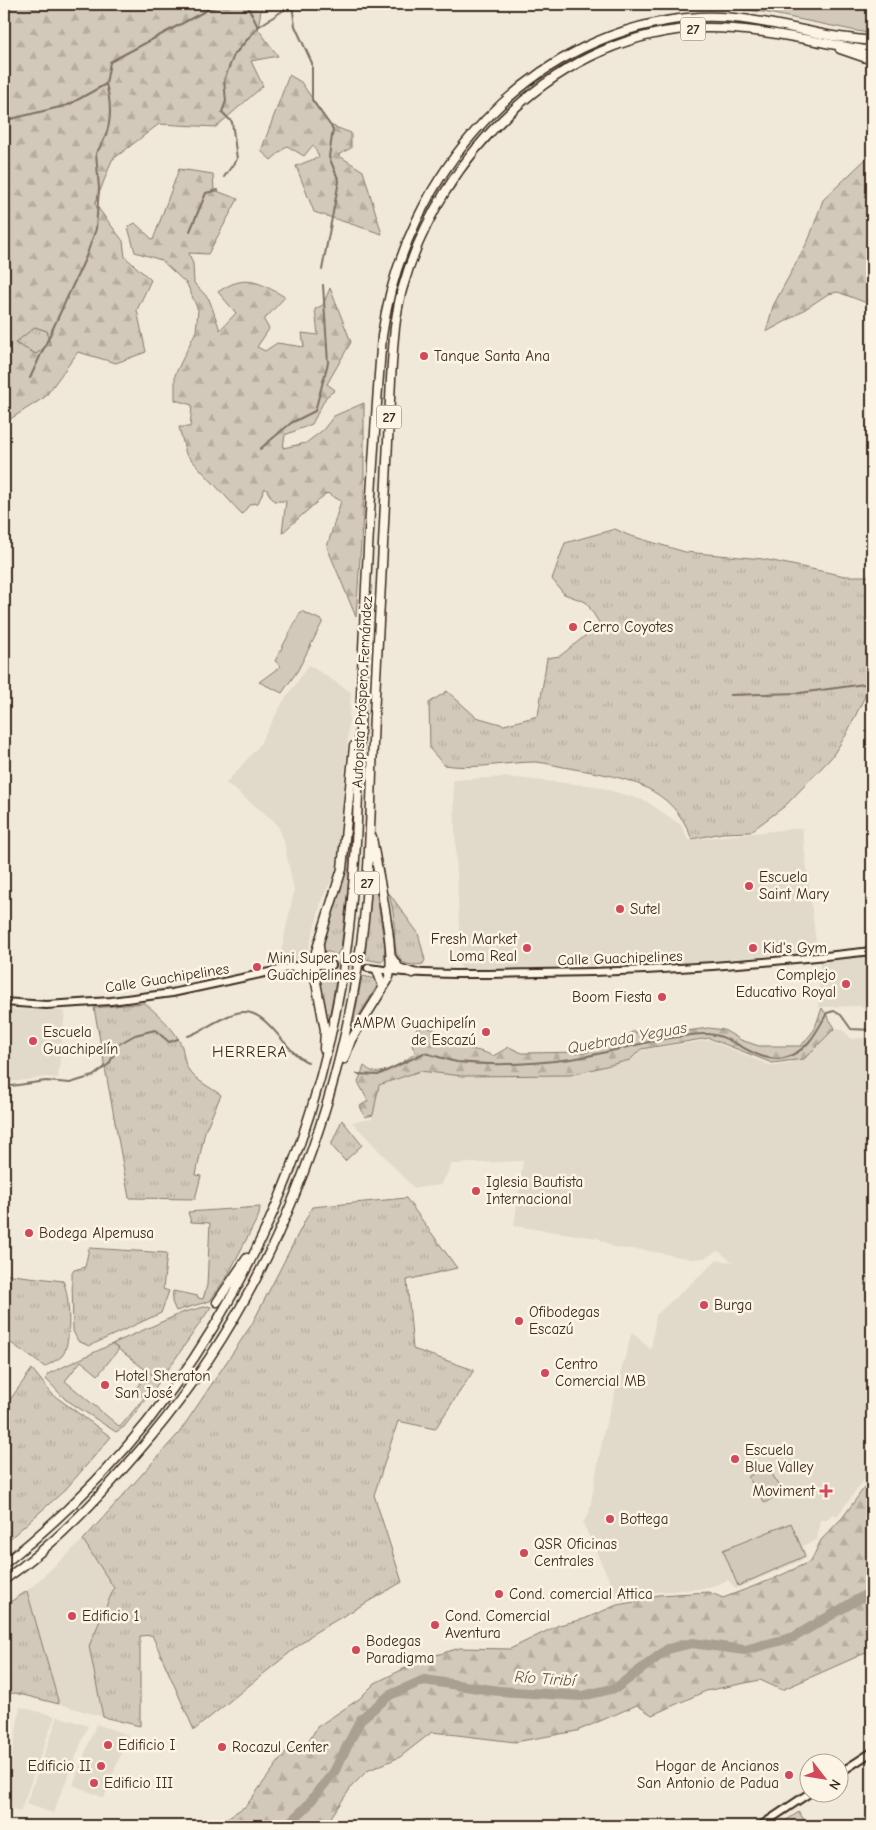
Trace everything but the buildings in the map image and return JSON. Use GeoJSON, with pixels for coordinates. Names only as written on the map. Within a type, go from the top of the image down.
{"type":"FeatureCollection","features":[{"type":"Feature","properties":{"kind":"highway","name":"Autopista Próspero Fernández"},"geometry":{"type":"LineString","coordinates":[[4,1563],[82,1494],[160,1406],[219,1318],[268,1227],[294,1164],[319,1085],[341,987],[351,908],[362,666],[379,368],[386,304],[400,259],[414,224],[444,171],[472,134],[520,88],[559,60],[603,38],[639,27],[670,20],[702,17],[740,18],[828,35],[872,41]]}},
{"type":"Feature","properties":{"kind":"highway","name":"Autopista Próspero Fernández"},"geometry":{"type":"LineString","coordinates":[[4,1580],[54,1541],[107,1488],[166,1419],[212,1353],[261,1268],[317,1140],[348,1026],[362,929],[396,318],[402,288],[415,253],[448,186],[482,142],[528,98],[567,69],[606,50],[637,38],[672,31],[704,28],[784,35],[832,46],[872,51]]}},
{"type":"Feature","properties":{"kind":"highway"},"geometry":{"type":"LineString","coordinates":[[832,46],[872,60]]}},
{"type":"Feature","properties":{"kind":"highway"},"geometry":{"type":"LineString","coordinates":[[319,1085],[325,1030],[314,965],[342,870],[362,666]]}},
{"type":"Feature","properties":{"kind":"highway"},"geometry":{"type":"LineString","coordinates":[[330,1096],[351,1040],[390,972],[390,955],[372,836],[371,779]]}},
{"type":"Feature","properties":{"kind":"highway"},"geometry":{"type":"LineString","coordinates":[[319,944],[320,955],[329,965]]}},
{"type":"Feature","properties":{"kind":"highway"},"geometry":{"type":"LineString","coordinates":[[390,955],[399,968],[413,973]]}},
{"type":"Feature","properties":{"kind":"highway"},"geometry":{"type":"LineString","coordinates":[[296,967],[307,970],[315,977]]}},
{"type":"Feature","properties":{"kind":"highway"},"geometry":{"type":"LineString","coordinates":[[377,970],[383,987]]}},
{"type":"Feature","properties":{"kind":"highway"},"geometry":{"type":"LineString","coordinates":[[217,1302],[268,1227]]}},
{"type":"Feature","properties":{"kind":"highway"},"geometry":{"type":"LineString","coordinates":[[4,1585],[29,1562]]}},
{"type":"Feature","properties":{"kind":"street","name":"Calle Guachipelines"},"geometry":{"type":"LineString","coordinates":[[368,968],[390,972],[413,973],[569,973],[673,969],[872,951]]}},
{"type":"Feature","properties":{"kind":"street","name":"Calle Guachipelines"},"geometry":{"type":"LineString","coordinates":[[4,1002],[46,1005],[129,998],[172,993],[296,967],[329,965]]}},
{"type":"Feature","properties":{"kind":"street"},"geometry":{"type":"LineString","coordinates":[[848,1770],[872,1754]]}},
{"type":"Feature","properties":{"kind":"street"},"geometry":{"type":"LineString","coordinates":[[760,1826],[798,1801]]}},
{"type":"Feature","properties":{"kind":"street"},"geometry":{"type":"LineString","coordinates":[[765,1826],[801,1802]]}},
{"type":"Feature","properties":{"kind":"shaded area"},"geometry":{"type":"Polygon","coordinates":[[[309,665],[351,692],[338,868],[322,899],[307,954],[294,962],[279,961],[294,891],[284,841],[279,828],[273,820],[226,783],[258,747],[283,702],[309,665]]]}},
{"type":"Feature","properties":{"kind":"shaded area"},"geometry":{"type":"Polygon","coordinates":[[[505,777],[595,786],[646,801],[681,825],[688,840],[802,828],[817,951],[694,962],[461,974],[453,780],[505,777]]]}},
{"type":"Feature","properties":{"kind":"shaded area","name":"Complejo Educativo Royal"},"geometry":{"type":"Polygon","coordinates":[[[872,955],[872,1014],[860,1006],[818,1007],[820,962],[872,955]]]}},
{"type":"Feature","properties":{"kind":"shaded area","name":"Escuela Guachipelín"},"geometry":{"type":"Polygon","coordinates":[[[4,1009],[65,1011],[58,1078],[46,1077],[4,1083],[4,1009]]]}},
{"type":"Feature","properties":{"kind":"shaded area"},"geometry":{"type":"Polygon","coordinates":[[[832,1028],[841,1029],[852,1039],[872,1037],[872,1469],[837,1516],[832,1514],[827,1520],[820,1520],[817,1540],[803,1546],[807,1558],[735,1589],[728,1580],[708,1588],[657,1592],[634,1600],[619,1601],[583,1523],[589,1513],[604,1431],[632,1332],[651,1350],[656,1315],[717,1260],[733,1262],[718,1251],[704,1258],[691,1259],[644,1250],[615,1248],[598,1238],[514,1226],[523,1161],[452,1164],[441,1185],[414,1188],[352,1122],[372,1119],[379,1085],[420,1071],[462,1076],[570,1075],[630,1060],[642,1050],[710,1040],[769,1065],[788,1064],[802,1055],[832,1028]]]}},
{"type":"Feature","properties":{"kind":"shaded area"},"geometry":{"type":"Polygon","coordinates":[[[83,1540],[114,1588],[89,1646],[103,1717],[59,1704],[27,1591],[83,1540]]]}},
{"type":"Feature","properties":{"kind":"shaded area"},"geometry":{"type":"Polygon","coordinates":[[[20,1707],[55,1716],[20,1812],[4,1806],[20,1707]]]}},
{"type":"Feature","properties":{"kind":"shaded area"},"geometry":{"type":"Polygon","coordinates":[[[58,1716],[88,1726],[53,1813],[26,1804],[58,1716]]]}},
{"type":"Feature","properties":{"kind":"shaded area"},"geometry":{"type":"Polygon","coordinates":[[[96,1724],[128,1735],[104,1798],[73,1785],[96,1724]]]}},
{"type":"Feature","properties":{"kind":"green space"},"geometry":{"type":"Polygon","coordinates":[[[4,4],[262,4],[258,29],[278,56],[251,61],[263,86],[216,127],[159,124],[112,160],[95,204],[123,241],[125,257],[151,280],[137,310],[146,352],[116,363],[78,352],[45,397],[4,423],[4,4]],[[35,327],[15,343],[36,354],[50,344],[47,331],[35,327]]]}},
{"type":"Feature","properties":{"kind":"green space"},"geometry":{"type":"Polygon","coordinates":[[[658,4],[872,4],[872,34],[763,12],[702,5],[655,7],[658,4]]]}},
{"type":"Feature","properties":{"kind":"green space"},"geometry":{"type":"Polygon","coordinates":[[[289,75],[301,82],[330,125],[351,133],[351,148],[338,155],[363,171],[382,234],[314,212],[296,166],[319,157],[313,145],[304,156],[287,146],[271,160],[261,151],[289,75]]]}},
{"type":"Feature","properties":{"kind":"green space"},"geometry":{"type":"Polygon","coordinates":[[[872,153],[872,305],[838,292],[828,294],[766,332],[773,306],[809,239],[823,200],[872,153]]]}},
{"type":"Feature","properties":{"kind":"green space"},"geometry":{"type":"Polygon","coordinates":[[[179,169],[213,174],[214,190],[238,199],[208,254],[189,253],[193,264],[194,283],[209,299],[220,330],[236,313],[218,292],[236,283],[252,282],[267,287],[285,297],[264,320],[269,329],[257,347],[265,351],[277,343],[304,347],[302,333],[318,335],[315,309],[323,305],[330,288],[351,342],[327,384],[335,390],[326,397],[312,424],[285,435],[283,448],[306,443],[323,430],[334,416],[364,403],[364,499],[356,617],[327,547],[341,501],[327,493],[282,533],[286,501],[274,501],[265,488],[258,503],[250,504],[242,514],[186,454],[179,427],[190,427],[192,405],[175,400],[175,375],[196,331],[198,310],[187,284],[161,260],[135,252],[128,227],[135,223],[153,240],[179,169]]]}},
{"type":"Feature","properties":{"kind":"green space"},"geometry":{"type":"Polygon","coordinates":[[[35,327],[47,331],[50,345],[36,354],[14,343],[35,327]]]}},
{"type":"Feature","properties":{"kind":"green space"},"geometry":{"type":"Polygon","coordinates":[[[615,529],[628,535],[685,552],[763,559],[845,576],[872,576],[872,691],[868,690],[846,735],[831,758],[785,806],[750,832],[722,833],[692,839],[683,821],[672,806],[659,795],[628,780],[536,762],[468,767],[444,765],[430,749],[429,703],[447,691],[476,717],[504,725],[538,716],[547,658],[560,656],[600,624],[586,602],[564,594],[552,579],[565,543],[615,529]]]}},
{"type":"Feature","properties":{"kind":"green space"},"geometry":{"type":"Polygon","coordinates":[[[301,611],[323,621],[298,670],[282,693],[259,682],[281,666],[275,661],[301,611]]]}},
{"type":"Feature","properties":{"kind":"green space"},"geometry":{"type":"Polygon","coordinates":[[[352,802],[349,879],[341,948],[337,955],[323,950],[323,944],[345,874],[352,802]]]}},
{"type":"Feature","properties":{"kind":"green space"},"geometry":{"type":"Polygon","coordinates":[[[372,864],[385,948],[384,960],[381,962],[365,959],[372,864]]]}},
{"type":"Feature","properties":{"kind":"green space"},"geometry":{"type":"Polygon","coordinates":[[[389,893],[418,933],[425,960],[423,964],[412,965],[405,963],[397,954],[394,916],[389,893]]]}},
{"type":"Feature","properties":{"kind":"green space"},"geometry":{"type":"Polygon","coordinates":[[[319,973],[337,974],[328,1024],[319,973]]]}},
{"type":"Feature","properties":{"kind":"green space"},"geometry":{"type":"Polygon","coordinates":[[[362,976],[377,979],[379,983],[353,1025],[362,976]]]}},
{"type":"Feature","properties":{"kind":"green space"},"geometry":{"type":"Polygon","coordinates":[[[145,1003],[166,1023],[179,1040],[187,1067],[191,1073],[221,1095],[205,1131],[196,1175],[201,1176],[195,1199],[129,1198],[94,1008],[145,1003]]]}},
{"type":"Feature","properties":{"kind":"green space"},"geometry":{"type":"Polygon","coordinates":[[[822,1008],[835,1028],[804,1059],[772,1063],[709,1038],[641,1049],[630,1060],[570,1075],[462,1076],[420,1071],[379,1085],[373,1115],[365,1117],[360,1106],[368,1101],[358,1082],[364,1066],[373,1072],[384,1071],[408,1058],[416,1052],[412,1046],[417,1027],[432,1029],[453,1043],[493,1056],[509,1047],[522,1053],[588,1052],[593,1041],[603,1043],[621,1040],[632,1032],[687,1031],[708,1028],[724,1030],[741,1040],[759,1046],[801,1046],[814,1030],[822,1008]]]}},
{"type":"Feature","properties":{"kind":"green space"},"geometry":{"type":"Polygon","coordinates":[[[342,1120],[362,1145],[345,1161],[331,1145],[342,1120]]]}},
{"type":"Feature","properties":{"kind":"green space"},"geometry":{"type":"Polygon","coordinates":[[[406,1198],[457,1268],[407,1280],[413,1349],[474,1370],[435,1429],[398,1421],[374,1495],[402,1582],[314,1633],[194,1730],[152,1635],[140,1636],[140,1726],[103,1717],[89,1646],[114,1588],[83,1540],[179,1433],[252,1324],[312,1207],[406,1198]]]}},
{"type":"Feature","properties":{"kind":"green space"},"geometry":{"type":"Polygon","coordinates":[[[260,1207],[259,1215],[229,1273],[210,1301],[176,1311],[172,1302],[173,1291],[198,1296],[198,1298],[203,1299],[207,1285],[210,1223],[191,1222],[188,1212],[260,1207]]]}},
{"type":"Feature","properties":{"kind":"green space"},"geometry":{"type":"Polygon","coordinates":[[[89,1248],[167,1253],[163,1289],[169,1291],[161,1313],[89,1346],[78,1341],[73,1331],[72,1273],[74,1270],[85,1267],[89,1248]]]}},
{"type":"Feature","properties":{"kind":"green space"},"geometry":{"type":"Polygon","coordinates":[[[4,1274],[63,1281],[69,1319],[67,1341],[62,1356],[45,1367],[4,1338],[4,1274]]]}},
{"type":"Feature","properties":{"kind":"green space"},"geometry":{"type":"Polygon","coordinates":[[[208,1306],[211,1307],[160,1381],[112,1344],[184,1312],[208,1306]]]}},
{"type":"Feature","properties":{"kind":"green space"},"geometry":{"type":"Polygon","coordinates":[[[112,1344],[119,1349],[98,1375],[81,1361],[65,1381],[120,1427],[144,1398],[135,1390],[149,1372],[160,1381],[124,1427],[116,1432],[65,1399],[46,1379],[48,1374],[112,1344]]]}},
{"type":"Feature","properties":{"kind":"green space"},"geometry":{"type":"Polygon","coordinates":[[[32,1369],[52,1394],[111,1437],[65,1490],[6,1542],[4,1540],[4,1408],[32,1369]]]}},
{"type":"Feature","properties":{"kind":"green space"},"geometry":{"type":"Polygon","coordinates":[[[766,1465],[783,1491],[765,1503],[748,1477],[766,1465]]]}},
{"type":"Feature","properties":{"kind":"green space"},"geometry":{"type":"Polygon","coordinates":[[[872,1477],[872,1650],[782,1690],[760,1680],[706,1691],[652,1715],[637,1705],[577,1731],[515,1742],[432,1732],[400,1757],[367,1771],[352,1786],[325,1826],[214,1826],[246,1806],[288,1749],[304,1750],[317,1727],[359,1699],[375,1683],[426,1658],[460,1648],[510,1649],[559,1625],[584,1619],[617,1605],[658,1595],[709,1592],[723,1598],[773,1579],[811,1561],[821,1540],[843,1517],[872,1477]]]}},
{"type":"Feature","properties":{"kind":"green space"},"geometry":{"type":"Polygon","coordinates":[[[791,1523],[805,1556],[738,1586],[723,1550],[791,1523]]]}},
{"type":"Feature","properties":{"kind":"green space"},"geometry":{"type":"Polygon","coordinates":[[[27,1591],[59,1704],[15,1693],[4,1694],[4,1606],[27,1591]]]}},
{"type":"Feature","properties":{"kind":"green space"},"geometry":{"type":"Polygon","coordinates":[[[799,1812],[808,1826],[777,1826],[799,1812]]]}},
{"type":"Feature","properties":{"kind":"waterway"},"geometry":{"type":"LineString","coordinates":[[4,14],[7,4]]}},
{"type":"Feature","properties":{"kind":"waterway"},"geometry":{"type":"LineString","coordinates":[[4,125],[11,119],[68,105],[106,84],[110,62],[209,9],[225,4]]}},
{"type":"Feature","properties":{"kind":"waterway"},"geometry":{"type":"LineString","coordinates":[[239,4],[247,5],[258,27]]}},
{"type":"Feature","properties":{"kind":"waterway"},"geometry":{"type":"LineString","coordinates":[[224,177],[237,159],[232,122],[222,112],[226,101],[224,80],[234,55],[258,27],[293,4]]}},
{"type":"Feature","properties":{"kind":"waterway"},"geometry":{"type":"LineString","coordinates":[[292,5],[295,26],[312,63],[312,100],[333,129],[329,157],[339,181],[322,270]]}},
{"type":"Feature","properties":{"kind":"waterway"},"geometry":{"type":"LineString","coordinates":[[30,378],[85,259],[96,229],[99,188],[96,153],[105,137],[110,120],[110,102],[106,84]]}},
{"type":"Feature","properties":{"kind":"waterway"},"geometry":{"type":"LineString","coordinates":[[190,231],[206,193],[218,190]]}},
{"type":"Feature","properties":{"kind":"waterway"},"geometry":{"type":"LineString","coordinates":[[260,449],[291,423],[315,411],[328,363],[323,285]]}},
{"type":"Feature","properties":{"kind":"waterway"},"geometry":{"type":"LineString","coordinates":[[730,695],[800,693],[872,683]]}},
{"type":"Feature","properties":{"kind":"waterway","name":"Quebrada Yeguas"},"geometry":{"type":"LineString","coordinates":[[357,1074],[378,1075],[424,1053],[457,1062],[485,1064],[528,1063],[571,1059],[654,1041],[705,1034],[725,1038],[764,1057],[784,1058],[805,1046],[815,1034],[827,1013],[834,1011],[841,1015],[851,1029],[872,1030]]}},
{"type":"Feature","properties":{"kind":"waterway","name":"Quebrada Yeguas"},"geometry":{"type":"LineString","coordinates":[[188,1036],[231,1015],[245,1012],[254,1014],[262,1019],[292,1051],[308,1062]]}},
{"type":"Feature","properties":{"kind":"waterway","name":"Quebrada Yeguas"},"geometry":{"type":"LineString","coordinates":[[4,1087],[46,1081],[70,1083],[93,1076],[109,1064],[119,1044],[135,1035],[155,1030],[169,1042],[178,1039]]}},
{"type":"Feature","properties":{"kind":"waterway","name":"Río Tiribí"},"geometry":{"type":"LineString","coordinates":[[286,1826],[306,1807],[334,1772],[361,1719],[390,1695],[424,1680],[499,1691],[582,1696],[616,1688],[668,1649],[692,1643],[745,1650],[794,1637],[872,1591]]}},
{"type":"Feature","properties":{"kind":"tunnel"},"geometry":{"type":"LineString","coordinates":[[332,965],[368,968]]}},
{"type":"Feature","properties":{"kind":"place","name":"Tanque Santa Ana"},"geometry":{"type":"Point","coordinates":[424,356]}},
{"type":"Feature","properties":{"kind":"place","name":"Cerro Coyotes"},"geometry":{"type":"Point","coordinates":[573,627]}},
{"type":"Feature","properties":{"kind":"place","name":"Escuela Saint Mary"},"geometry":{"type":"Point","coordinates":[749,886]}},
{"type":"Feature","properties":{"kind":"place","name":"Sutel"},"geometry":{"type":"Point","coordinates":[620,909]}},
{"type":"Feature","properties":{"kind":"place","name":"Fresh Market Loma Real"},"geometry":{"type":"Point","coordinates":[527,948]}},
{"type":"Feature","properties":{"kind":"place","name":"Kid's Gym"},"geometry":{"type":"Point","coordinates":[753,948]}},
{"type":"Feature","properties":{"kind":"place","name":"Mini Super Los Guachipelines"},"geometry":{"type":"Point","coordinates":[257,967]}},
{"type":"Feature","properties":{"kind":"place","name":"Complejo Educativo Royal"},"geometry":{"type":"Point","coordinates":[846,984]}},
{"type":"Feature","properties":{"kind":"place","name":"Boom Fiesta"},"geometry":{"type":"Point","coordinates":[662,997]}},
{"type":"Feature","properties":{"kind":"place","name":"AMPM Guachipelín de Escazú"},"geometry":{"type":"Point","coordinates":[486,1032]}},
{"type":"Feature","properties":{"kind":"place","name":"Escuela Guachipelín"},"geometry":{"type":"Point","coordinates":[33,1041]}},
{"type":"Feature","properties":{"kind":"place","name":"Iglesia Bautista Internacional"},"geometry":{"type":"Point","coordinates":[476,1191]}},
{"type":"Feature","properties":{"kind":"place","name":"Bodega Alpemusa"},"geometry":{"type":"Point","coordinates":[29,1233]}},
{"type":"Feature","properties":{"kind":"place","name":"Burga"},"geometry":{"type":"Point","coordinates":[704,1305]}},
{"type":"Feature","properties":{"kind":"place","name":"Ofibodegas Escazú"},"geometry":{"type":"Point","coordinates":[519,1321]}},
{"type":"Feature","properties":{"kind":"place","name":"Centro Comercial MB"},"geometry":{"type":"Point","coordinates":[545,1373]}},
{"type":"Feature","properties":{"kind":"place","name":"Hotel Sheraton San José"},"geometry":{"type":"Point","coordinates":[105,1385]}},
{"type":"Feature","properties":{"kind":"place","name":"Escuela Blue Valley"},"geometry":{"type":"Point","coordinates":[735,1459]}},
{"type":"Feature","properties":{"kind":"place","name":"Moviment"},"geometry":{"type":"Point","coordinates":[826,1491]}},
{"type":"Feature","properties":{"kind":"place","name":"Bottega"},"geometry":{"type":"Point","coordinates":[610,1519]}},
{"type":"Feature","properties":{"kind":"place","name":"QSR Oficinas Centrales"},"geometry":{"type":"Point","coordinates":[524,1553]}},
{"type":"Feature","properties":{"kind":"place","name":"Cond. comercial Attica"},"geometry":{"type":"Point","coordinates":[499,1594]}},
{"type":"Feature","properties":{"kind":"place","name":"Edificio 1"},"geometry":{"type":"Point","coordinates":[72,1616]}},
{"type":"Feature","properties":{"kind":"place","name":"Cond. Comercial Aventura"},"geometry":{"type":"Point","coordinates":[435,1625]}},
{"type":"Feature","properties":{"kind":"place","name":"Bodegas Paradigma"},"geometry":{"type":"Point","coordinates":[356,1650]}},
{"type":"Feature","properties":{"kind":"place","name":"Edificio I"},"geometry":{"type":"Point","coordinates":[108,1745]}},
{"type":"Feature","properties":{"kind":"place","name":"Rocazul Center"},"geometry":{"type":"Point","coordinates":[222,1747]}},
{"type":"Feature","properties":{"kind":"place","name":"Edificio II"},"geometry":{"type":"Point","coordinates":[101,1766]}},
{"type":"Feature","properties":{"kind":"place","name":"Hogar de Ancianos San Antonio de Padua"},"geometry":{"type":"Point","coordinates":[789,1775]}},
{"type":"Feature","properties":{"kind":"place","name":"Edificio III"},"geometry":{"type":"Point","coordinates":[94,1783]}},
{"type":"Feature","properties":{"kind":"district","name":"HERRERA"},"geometry":{"type":"Point","coordinates":[250,1051]}}]}
